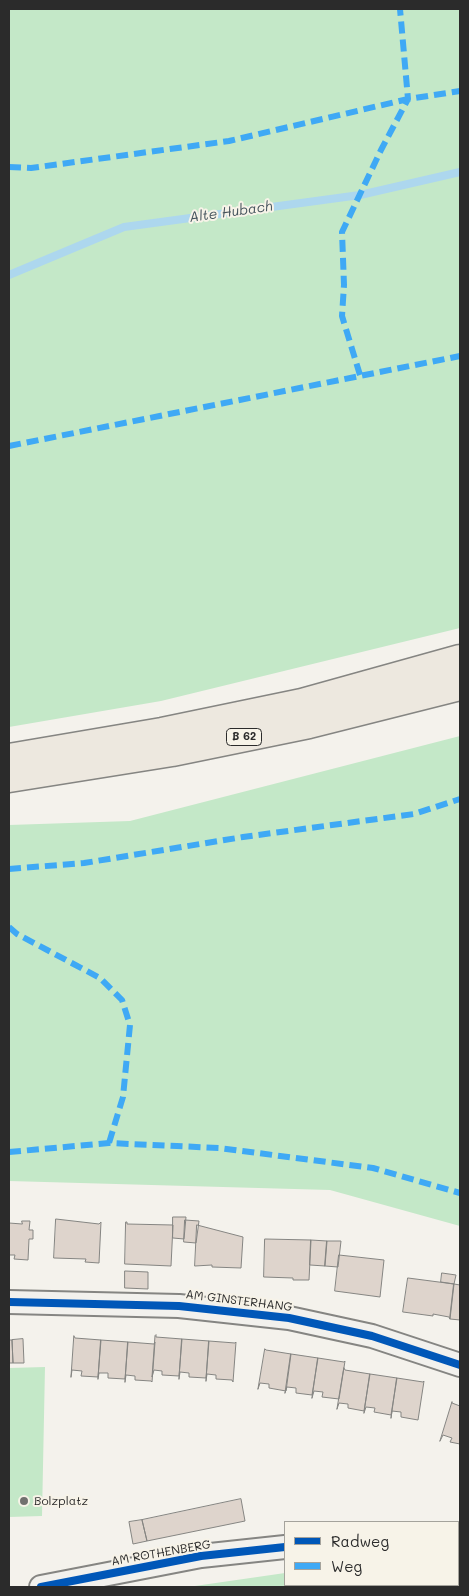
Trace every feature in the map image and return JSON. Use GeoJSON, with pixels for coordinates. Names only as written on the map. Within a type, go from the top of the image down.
{"type":"FeatureCollection","features":[{"type":"Feature","properties":{"kind":"highway","name":"B 62"},"geometry":{"type":"LineString","coordinates":[[14,771],[106,742],[302,703],[460,659]]}},
{"type":"Feature","properties":{"kind":"highway","name":"B 62"},"geometry":{"type":"LineString","coordinates":[[14,771],[172,752],[309,724],[460,686]]}},
{"type":"Feature","properties":{"kind":"street","name":"AM GINSTERHANG"},"geometry":{"type":"LineString","coordinates":[[9,1302],[179,1306],[289,1318],[372,1336],[460,1365]]}},
{"type":"Feature","properties":{"kind":"street","name":"AM ROTHENBERG"},"geometry":{"type":"LineString","coordinates":[[41,1587],[201,1556],[284,1547]]}},
{"type":"Feature","properties":{"kind":"green space"},"geometry":{"type":"Polygon","coordinates":[[[9,9],[460,9],[460,628],[161,701],[9,727],[9,9]]]}},
{"type":"Feature","properties":{"kind":"green space"},"geometry":{"type":"Polygon","coordinates":[[[460,736],[460,1226],[330,1190],[9,1181],[9,825],[130,821],[460,736]]]}},
{"type":"Feature","properties":{"kind":"green space"},"geometry":{"type":"Polygon","coordinates":[[[45,1367],[42,1516],[9,1517],[9,1368],[45,1367]]]}},
{"type":"Feature","properties":{"kind":"green space"},"geometry":{"type":"Polygon","coordinates":[[[284,1573],[284,1586],[346,1587],[188,1587],[284,1573]]]}},
{"type":"Feature","properties":{"kind":"building"},"geometry":{"type":"Polygon","coordinates":[[[173,1217],[186,1217],[184,1239],[173,1238],[173,1217]]]}},
{"type":"Feature","properties":{"kind":"building"},"geometry":{"type":"Polygon","coordinates":[[[56,1219],[99,1224],[101,1222],[99,1263],[85,1262],[86,1259],[54,1258],[56,1219]]]}},
{"type":"Feature","properties":{"kind":"building"},"geometry":{"type":"Polygon","coordinates":[[[185,1220],[199,1221],[196,1243],[184,1242],[185,1220]]]}},
{"type":"Feature","properties":{"kind":"building"},"geometry":{"type":"Polygon","coordinates":[[[22,1221],[30,1221],[29,1230],[33,1230],[33,1239],[29,1239],[28,1260],[14,1259],[15,1255],[9,1255],[9,1223],[22,1224],[22,1221]]]}},
{"type":"Feature","properties":{"kind":"building"},"geometry":{"type":"Polygon","coordinates":[[[126,1222],[127,1224],[173,1225],[171,1266],[125,1264],[126,1222]]]}},
{"type":"Feature","properties":{"kind":"building"},"geometry":{"type":"Polygon","coordinates":[[[197,1225],[243,1237],[241,1268],[212,1267],[212,1265],[195,1266],[197,1225]]]}},
{"type":"Feature","properties":{"kind":"building"},"geometry":{"type":"Polygon","coordinates":[[[265,1239],[311,1240],[309,1280],[264,1277],[265,1239]]]}},
{"type":"Feature","properties":{"kind":"building"},"geometry":{"type":"Polygon","coordinates":[[[311,1240],[327,1241],[325,1266],[310,1265],[311,1240]]]}},
{"type":"Feature","properties":{"kind":"building"},"geometry":{"type":"Polygon","coordinates":[[[327,1241],[341,1241],[338,1267],[325,1266],[327,1241]]]}},
{"type":"Feature","properties":{"kind":"building"},"geometry":{"type":"Polygon","coordinates":[[[339,1255],[384,1260],[380,1297],[335,1291],[339,1255]]]}},
{"type":"Feature","properties":{"kind":"building"},"geometry":{"type":"Polygon","coordinates":[[[125,1271],[148,1272],[148,1289],[125,1288],[125,1271]]]}},
{"type":"Feature","properties":{"kind":"building"},"geometry":{"type":"Polygon","coordinates":[[[442,1273],[456,1275],[454,1284],[441,1282],[442,1273]]]}},
{"type":"Feature","properties":{"kind":"building"},"geometry":{"type":"Polygon","coordinates":[[[408,1278],[454,1284],[450,1319],[449,1317],[433,1314],[433,1316],[403,1312],[408,1278]]]}},
{"type":"Feature","properties":{"kind":"building"},"geometry":{"type":"Polygon","coordinates":[[[454,1284],[460,1285],[460,1320],[450,1319],[454,1284]]]}},
{"type":"Feature","properties":{"kind":"building"},"geometry":{"type":"Polygon","coordinates":[[[156,1335],[156,1337],[182,1339],[179,1376],[162,1375],[162,1371],[154,1370],[152,1377],[156,1335]]]}},
{"type":"Feature","properties":{"kind":"building"},"geometry":{"type":"Polygon","coordinates":[[[74,1336],[75,1338],[101,1340],[98,1377],[81,1376],[82,1371],[72,1370],[71,1377],[74,1336]]]}},
{"type":"Feature","properties":{"kind":"building"},"geometry":{"type":"Polygon","coordinates":[[[23,1339],[24,1363],[13,1363],[12,1340],[23,1339]]]}},
{"type":"Feature","properties":{"kind":"building"},"geometry":{"type":"Polygon","coordinates":[[[182,1339],[209,1341],[206,1378],[189,1377],[189,1373],[180,1372],[179,1379],[182,1339]]]}},
{"type":"Feature","properties":{"kind":"building"},"geometry":{"type":"Polygon","coordinates":[[[9,1340],[12,1340],[13,1363],[9,1363],[9,1340]]]}},
{"type":"Feature","properties":{"kind":"building"},"geometry":{"type":"Polygon","coordinates":[[[101,1340],[128,1342],[125,1379],[108,1378],[108,1373],[99,1373],[98,1379],[101,1340]]]}},
{"type":"Feature","properties":{"kind":"building"},"geometry":{"type":"Polygon","coordinates":[[[209,1341],[236,1342],[233,1382],[232,1380],[216,1379],[216,1375],[207,1374],[206,1381],[209,1341]]]}},
{"type":"Feature","properties":{"kind":"building"},"geometry":{"type":"Polygon","coordinates":[[[128,1342],[154,1344],[155,1342],[152,1382],[135,1380],[135,1376],[126,1375],[125,1382],[128,1342]]]}},
{"type":"Feature","properties":{"kind":"building"},"geometry":{"type":"Polygon","coordinates":[[[265,1349],[291,1354],[286,1391],[269,1388],[269,1384],[260,1383],[258,1389],[265,1349]]]}},
{"type":"Feature","properties":{"kind":"building"},"geometry":{"type":"Polygon","coordinates":[[[291,1354],[318,1358],[312,1395],[296,1393],[296,1388],[287,1387],[285,1393],[291,1354]]]}},
{"type":"Feature","properties":{"kind":"building"},"geometry":{"type":"Polygon","coordinates":[[[318,1358],[345,1361],[339,1399],[322,1397],[323,1392],[314,1391],[312,1398],[318,1358]]]}},
{"type":"Feature","properties":{"kind":"building"},"geometry":{"type":"Polygon","coordinates":[[[344,1368],[345,1370],[370,1374],[364,1411],[348,1408],[348,1404],[339,1403],[337,1409],[344,1368]]]}},
{"type":"Feature","properties":{"kind":"building"},"geometry":{"type":"Polygon","coordinates":[[[370,1374],[397,1378],[391,1415],[374,1412],[375,1408],[366,1407],[364,1413],[370,1374]]]}},
{"type":"Feature","properties":{"kind":"building"},"geometry":{"type":"Polygon","coordinates":[[[397,1378],[424,1381],[418,1420],[401,1417],[401,1412],[392,1411],[397,1378]]]}},
{"type":"Feature","properties":{"kind":"building"},"geometry":{"type":"Polygon","coordinates":[[[452,1402],[460,1406],[460,1444],[450,1442],[452,1438],[443,1435],[440,1441],[452,1402]]]}},
{"type":"Feature","properties":{"kind":"building"},"geometry":{"type":"Polygon","coordinates":[[[241,1499],[245,1521],[147,1541],[142,1520],[241,1499]]]}},
{"type":"Feature","properties":{"kind":"building"},"geometry":{"type":"Polygon","coordinates":[[[142,1520],[147,1541],[133,1544],[129,1522],[142,1520]]]}},
{"type":"Feature","properties":{"kind":"building"},"geometry":{"type":"Polygon","coordinates":[[[414,1586],[419,1587],[386,1587],[414,1586]]]}},
{"type":"Feature","properties":{"kind":"waterway","name":"Alte Hubach"},"geometry":{"type":"LineString","coordinates":[[9,275],[124,227],[360,195],[460,172]]}},
{"type":"Feature","properties":{"kind":"marked path"},"geometry":{"type":"LineString","coordinates":[[360,375],[342,316],[344,285],[342,232],[381,150],[408,99],[400,9]]}},
{"type":"Feature","properties":{"kind":"marked path"},"geometry":{"type":"LineString","coordinates":[[9,167],[31,168],[229,141],[408,99],[460,91]]}},
{"type":"Feature","properties":{"kind":"marked path"},"geometry":{"type":"LineString","coordinates":[[9,446],[460,356]]}},
{"type":"Feature","properties":{"kind":"marked path"},"geometry":{"type":"LineString","coordinates":[[9,869],[84,863],[243,837],[414,814],[460,799]]}},
{"type":"Feature","properties":{"kind":"marked path"},"geometry":{"type":"LineString","coordinates":[[9,927],[17,934],[100,978],[122,1000],[130,1025],[123,1097],[109,1143]]}},
{"type":"Feature","properties":{"kind":"marked path"},"geometry":{"type":"LineString","coordinates":[[9,1152],[109,1143],[219,1148],[373,1168],[460,1193]]}},
{"type":"Feature","properties":{"kind":"cycle path"},"geometry":{"type":"LineString","coordinates":[[9,1302],[179,1306],[289,1318],[372,1336],[460,1365]]}},
{"type":"Feature","properties":{"kind":"cycle path"},"geometry":{"type":"LineString","coordinates":[[41,1587],[201,1556],[284,1547]]}},
{"type":"Feature","properties":{"kind":"place","name":"Bolzplatz"},"geometry":{"type":"Point","coordinates":[24,1501]}}]}
